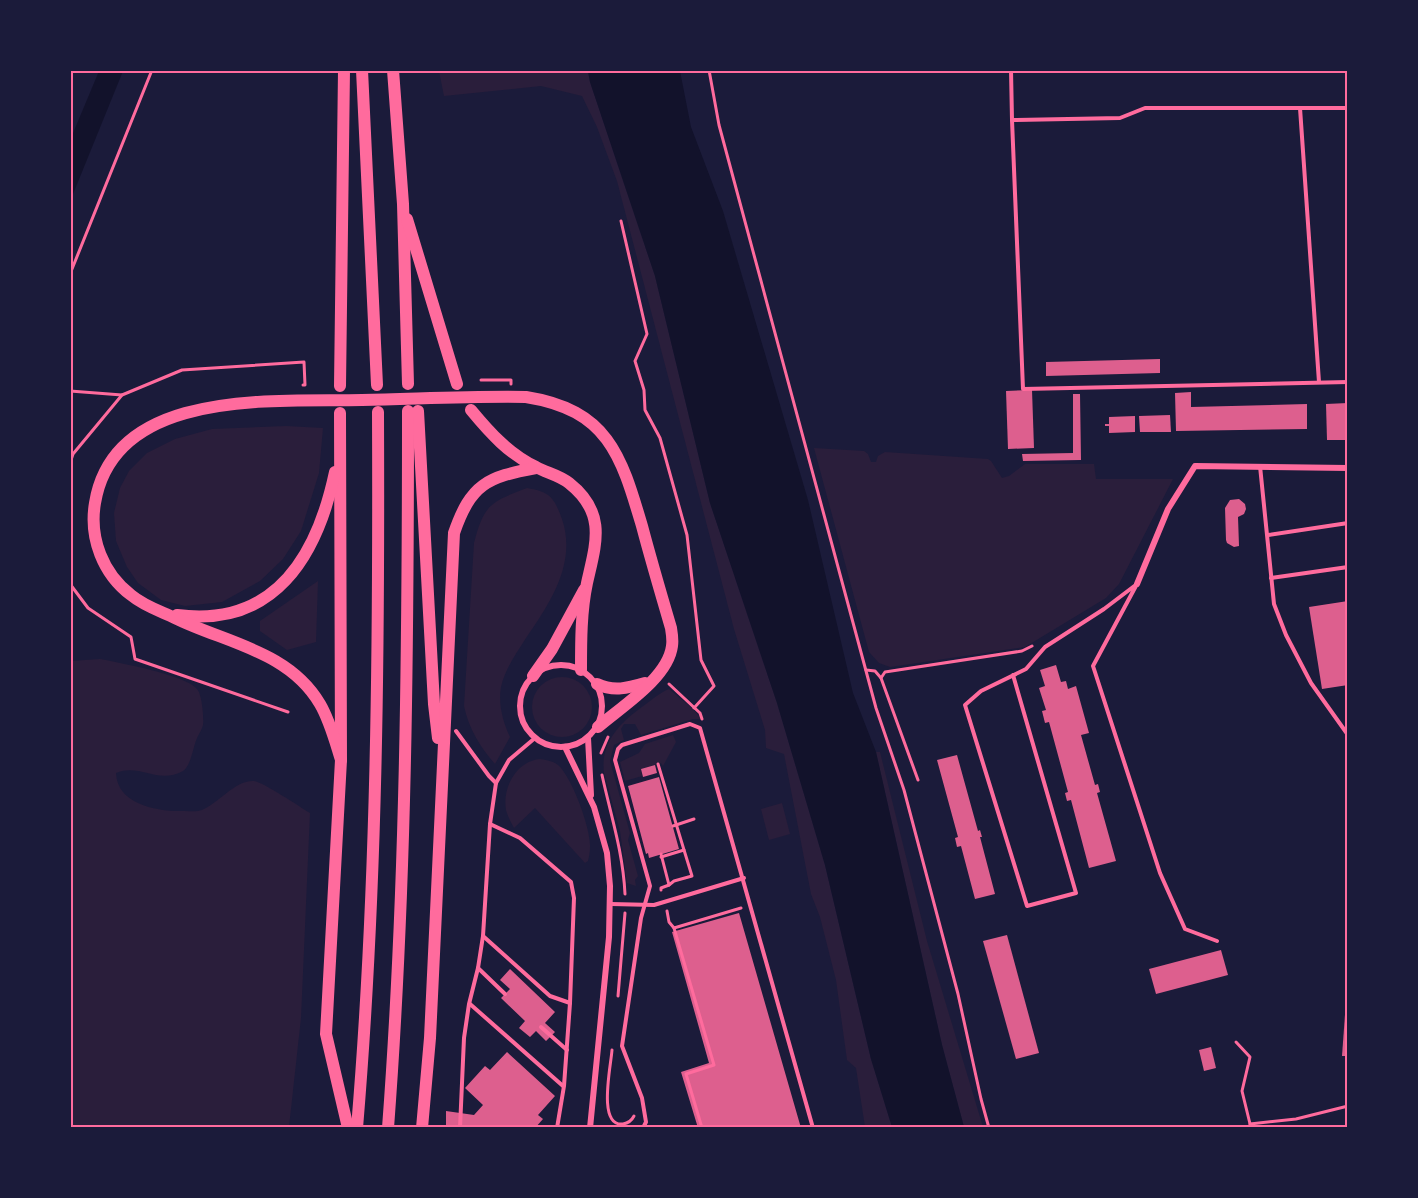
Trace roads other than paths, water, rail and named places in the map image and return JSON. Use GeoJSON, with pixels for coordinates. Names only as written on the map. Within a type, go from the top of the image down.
{"type":"FeatureCollection","features":[{"type":"Feature","properties":{"kind":"highway"},"geometry":{"type":"LineString","coordinates":[[340,386],[344,70]]}},
{"type":"Feature","properties":{"kind":"highway"},"geometry":{"type":"LineString","coordinates":[[362,70],[377,385]]}},
{"type":"Feature","properties":{"kind":"highway"},"geometry":{"type":"LineString","coordinates":[[393,70],[403,204],[408,384]]}},
{"type":"Feature","properties":{"kind":"highway"},"geometry":{"type":"LineString","coordinates":[[403,204],[457,384]]}},
{"type":"Feature","properties":{"kind":"highway"},"geometry":{"type":"LineString","coordinates":[[341,760],[330,725],[321,706],[299,677],[262,653],[219,638],[149,607],[130,595],[105,566],[98,549],[93,520],[96,492],[113,460],[142,432],[160,422],[202,408],[274,402],[509,397],[542,400],[570,409],[596,427],[618,454],[627,475],[671,628],[673,644],[669,658],[652,681],[598,727]]}},
{"type":"Feature","properties":{"kind":"highway"},"geometry":{"type":"LineString","coordinates":[[471,410],[508,450],[536,468],[568,482],[589,507],[597,534],[596,549],[587,583],[581,641],[581,670]]}},
{"type":"Feature","properties":{"kind":"highway"},"geometry":{"type":"LineString","coordinates":[[388,1128],[395,1035],[405,765],[413,411],[434,704],[442,769]]}},
{"type":"Feature","properties":{"kind":"highway"},"geometry":{"type":"LineString","coordinates":[[357,1128],[365,1033],[377,766],[378,412]]}},
{"type":"Feature","properties":{"kind":"highway"},"geometry":{"type":"LineString","coordinates":[[340,413],[341,760],[326,1034],[348,1128]]}},
{"type":"Feature","properties":{"kind":"highway"},"geometry":{"type":"LineString","coordinates":[[165,614],[200,618],[234,613],[258,603],[275,591],[288,577],[309,545],[327,507],[337,464],[341,429]]}},
{"type":"Feature","properties":{"kind":"highway"},"geometry":{"type":"LineString","coordinates":[[423,1128],[430,1038],[454,533],[474,492],[488,481],[505,473],[536,468]]}},
{"type":"Feature","properties":{"kind":"highway"},"geometry":{"type":"LineString","coordinates":[[533,676],[552,649],[587,583]]}},
{"type":"Feature","properties":{"kind":"highway"},"geometry":{"type":"LineString","coordinates":[[597,684],[609,689],[620,690],[652,681]]}},
{"type":"Feature","properties":{"kind":"street"},"geometry":{"type":"LineString","coordinates":[[1137,584],[1168,509],[1195,466],[1347,468]]}},
{"type":"Feature","properties":{"kind":"street"},"geometry":{"type":"LineString","coordinates":[[561,664],[581,670],[597,684],[603,705],[598,727],[581,742],[565,747],[544,744],[527,729],[522,719],[520,707],[525,685],[541,670],[561,664]]}},
{"type":"Feature","properties":{"kind":"street"},"geometry":{"type":"LineString","coordinates":[[588,738],[591,798]]}},
{"type":"Feature","properties":{"kind":"street"},"geometry":{"type":"LineString","coordinates":[[565,747],[591,798],[606,853],[611,904],[590,1128]]}},
{"type":"Feature","properties":{"kind":"lane"},"geometry":{"type":"LineString","coordinates":[[1011,70],[1023,389],[1347,382]]}},
{"type":"Feature","properties":{"kind":"lane"},"geometry":{"type":"LineString","coordinates":[[1012,120],[1120,118],[1144,108],[1347,108]]}},
{"type":"Feature","properties":{"kind":"lane"},"geometry":{"type":"LineString","coordinates":[[1300,108],[1319,382]]}},
{"type":"Feature","properties":{"kind":"lane"},"geometry":{"type":"LineString","coordinates":[[1260,466],[1274,604],[1286,635],[1311,683],[1347,735]]}},
{"type":"Feature","properties":{"kind":"lane"},"geometry":{"type":"LineString","coordinates":[[1268,535],[1347,523]]}},
{"type":"Feature","properties":{"kind":"lane"},"geometry":{"type":"LineString","coordinates":[[1271,578],[1347,567]]}},
{"type":"Feature","properties":{"kind":"lane"},"geometry":{"type":"LineString","coordinates":[[1013,675],[1076,893],[1027,906],[965,705],[981,691],[1013,675],[1026,669],[1045,647],[1104,609],[1137,584]]}},
{"type":"Feature","properties":{"kind":"lane"},"geometry":{"type":"LineString","coordinates":[[1137,584],[1094,666],[1160,873],[1185,929],[1217,941]]}},
{"type":"Feature","properties":{"kind":"lane"},"geometry":{"type":"LineString","coordinates":[[644,1128],[646,1122],[642,1098],[622,1046],[644,905],[650,886],[616,767],[616,754],[622,746],[690,724],[699,726],[744,878],[813,1128]]}},
{"type":"Feature","properties":{"kind":"lane"},"geometry":{"type":"LineString","coordinates":[[456,731],[496,783]]}},
{"type":"Feature","properties":{"kind":"lane"},"geometry":{"type":"LineString","coordinates":[[460,1128],[464,1038],[483,936],[490,824],[496,783],[509,760],[535,738]]}},
{"type":"Feature","properties":{"kind":"lane"},"geometry":{"type":"LineString","coordinates":[[490,824],[520,838],[572,882],[574,898],[570,1004],[564,1086],[557,1128]]}},
{"type":"Feature","properties":{"kind":"lane"},"geometry":{"type":"LineString","coordinates":[[611,904],[654,904],[744,878]]}},
{"type":"Feature","properties":{"kind":"lane"},"geometry":{"type":"LineString","coordinates":[[483,936],[550,996],[570,1004]]}},
{"type":"Feature","properties":{"kind":"lane"},"geometry":{"type":"LineString","coordinates":[[478,968],[505,993]]}},
{"type":"Feature","properties":{"kind":"lane"},"geometry":{"type":"LineString","coordinates":[[470,1004],[564,1086]]}},
{"type":"Feature","properties":{"kind":"lane"},"geometry":{"type":"LineString","coordinates":[[541,1027],[567,1051]]}}]}
